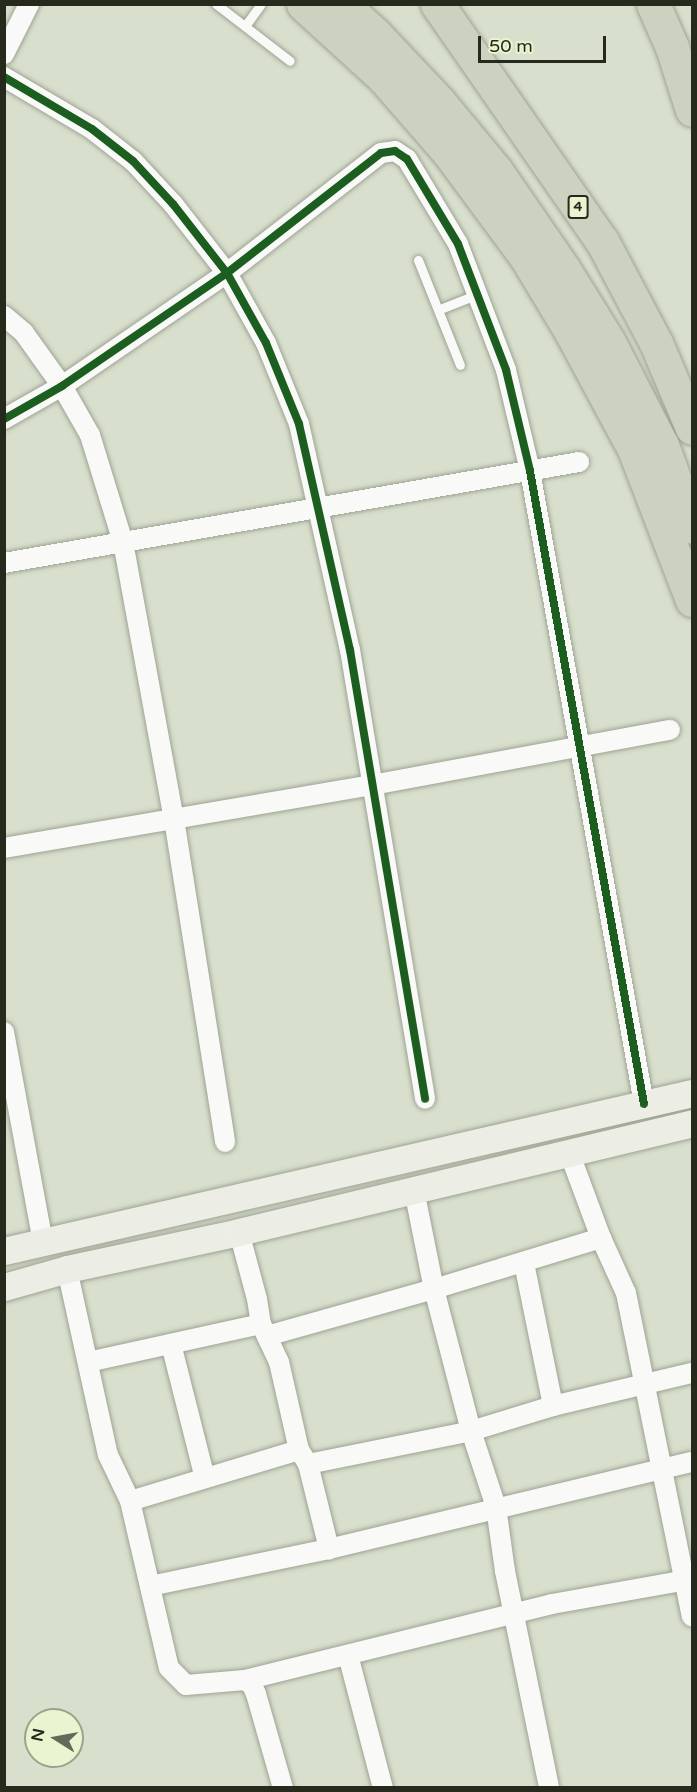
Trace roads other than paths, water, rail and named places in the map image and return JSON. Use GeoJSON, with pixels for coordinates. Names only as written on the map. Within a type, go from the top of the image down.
{"type":"FeatureCollection","features":[{"type":"Feature","properties":{"kind":"highway"},"geometry":{"type":"LineString","coordinates":[[303,4],[383,77],[449,153],[526,257],[572,332],[634,449],[693,600]]}},
{"type":"Feature","properties":{"kind":"highway"},"geometry":{"type":"LineString","coordinates":[[342,4],[376,35],[440,103],[497,172],[563,268],[609,342],[662,445],[693,527]]}},
{"type":"Feature","properties":{"kind":"highway","name":"4"},"geometry":{"type":"LineString","coordinates":[[437,4],[602,241],[656,343],[692,427]]}},
{"type":"Feature","properties":{"kind":"highway"},"geometry":{"type":"LineString","coordinates":[[653,4],[672,47],[693,110]]}},
{"type":"Feature","properties":{"kind":"main road"},"geometry":{"type":"LineString","coordinates":[[4,1251],[693,1093]]}},
{"type":"Feature","properties":{"kind":"main road"},"geometry":{"type":"LineString","coordinates":[[4,1287],[67,1269],[239,1232],[693,1123]]}},
{"type":"Feature","properties":{"kind":"street"},"geometry":{"type":"LineString","coordinates":[[4,54],[29,4]]}},
{"type":"Feature","properties":{"kind":"street"},"geometry":{"type":"LineString","coordinates":[[4,77],[92,129],[133,161],[173,204],[227,273],[266,343],[298,424],[350,650],[425,1099]]}},
{"type":"Feature","properties":{"kind":"street"},"geometry":{"type":"LineString","coordinates":[[4,418],[62,386],[227,273],[381,153],[395,152],[407,159],[458,244],[506,370],[530,471],[644,1104]]}},
{"type":"Feature","properties":{"kind":"street"},"geometry":{"type":"LineString","coordinates":[[4,316],[24,333],[62,386],[90,435],[123,542],[174,819],[225,1142]]}},
{"type":"Feature","properties":{"kind":"street"},"geometry":{"type":"LineString","coordinates":[[4,563],[579,462]]}},
{"type":"Feature","properties":{"kind":"street"},"geometry":{"type":"LineString","coordinates":[[4,849],[670,730]]}},
{"type":"Feature","properties":{"kind":"street"},"geometry":{"type":"LineString","coordinates":[[4,1032],[43,1242]]}},
{"type":"Feature","properties":{"kind":"street"},"geometry":{"type":"LineString","coordinates":[[569,1152],[601,1238],[626,1293],[688,1580],[693,1616]]}},
{"type":"Feature","properties":{"kind":"street"},"geometry":{"type":"LineString","coordinates":[[414,1190],[434,1289],[471,1431],[496,1508],[513,1613],[549,1788]]}},
{"type":"Feature","properties":{"kind":"street"},"geometry":{"type":"LineString","coordinates":[[239,1232],[264,1330],[282,1373],[329,1549]]}},
{"type":"Feature","properties":{"kind":"street"},"geometry":{"type":"LineString","coordinates":[[88,1362],[171,1344],[264,1330],[434,1289],[601,1238]]}},
{"type":"Feature","properties":{"kind":"street"},"geometry":{"type":"LineString","coordinates":[[524,1263],[553,1406]]}},
{"type":"Feature","properties":{"kind":"street"},"geometry":{"type":"LineString","coordinates":[[67,1269],[108,1455],[130,1501],[169,1668],[186,1685],[245,1680],[513,1613],[688,1580]]}},
{"type":"Feature","properties":{"kind":"street"},"geometry":{"type":"LineString","coordinates":[[171,1344],[205,1478]]}},
{"type":"Feature","properties":{"kind":"street"},"geometry":{"type":"LineString","coordinates":[[130,1501],[205,1478],[303,1457],[471,1431],[553,1406],[693,1373]]}},
{"type":"Feature","properties":{"kind":"street"},"geometry":{"type":"LineString","coordinates":[[150,1586],[329,1549],[693,1462]]}},
{"type":"Feature","properties":{"kind":"street"},"geometry":{"type":"LineString","coordinates":[[348,1654],[383,1788]]}},
{"type":"Feature","properties":{"kind":"street"},"geometry":{"type":"LineString","coordinates":[[245,1680],[252,1684],[256,1694],[283,1788]]}},
{"type":"Feature","properties":{"kind":"lane"},"geometry":{"type":"LineString","coordinates":[[216,4],[290,61]]}},
{"type":"Feature","properties":{"kind":"lane"},"geometry":{"type":"LineString","coordinates":[[245,26],[261,4]]}},
{"type":"Feature","properties":{"kind":"lane"},"geometry":{"type":"LineString","coordinates":[[418,260],[440,309],[460,365]]}},
{"type":"Feature","properties":{"kind":"lane"},"geometry":{"type":"LineString","coordinates":[[440,309],[478,294]]}}]}
